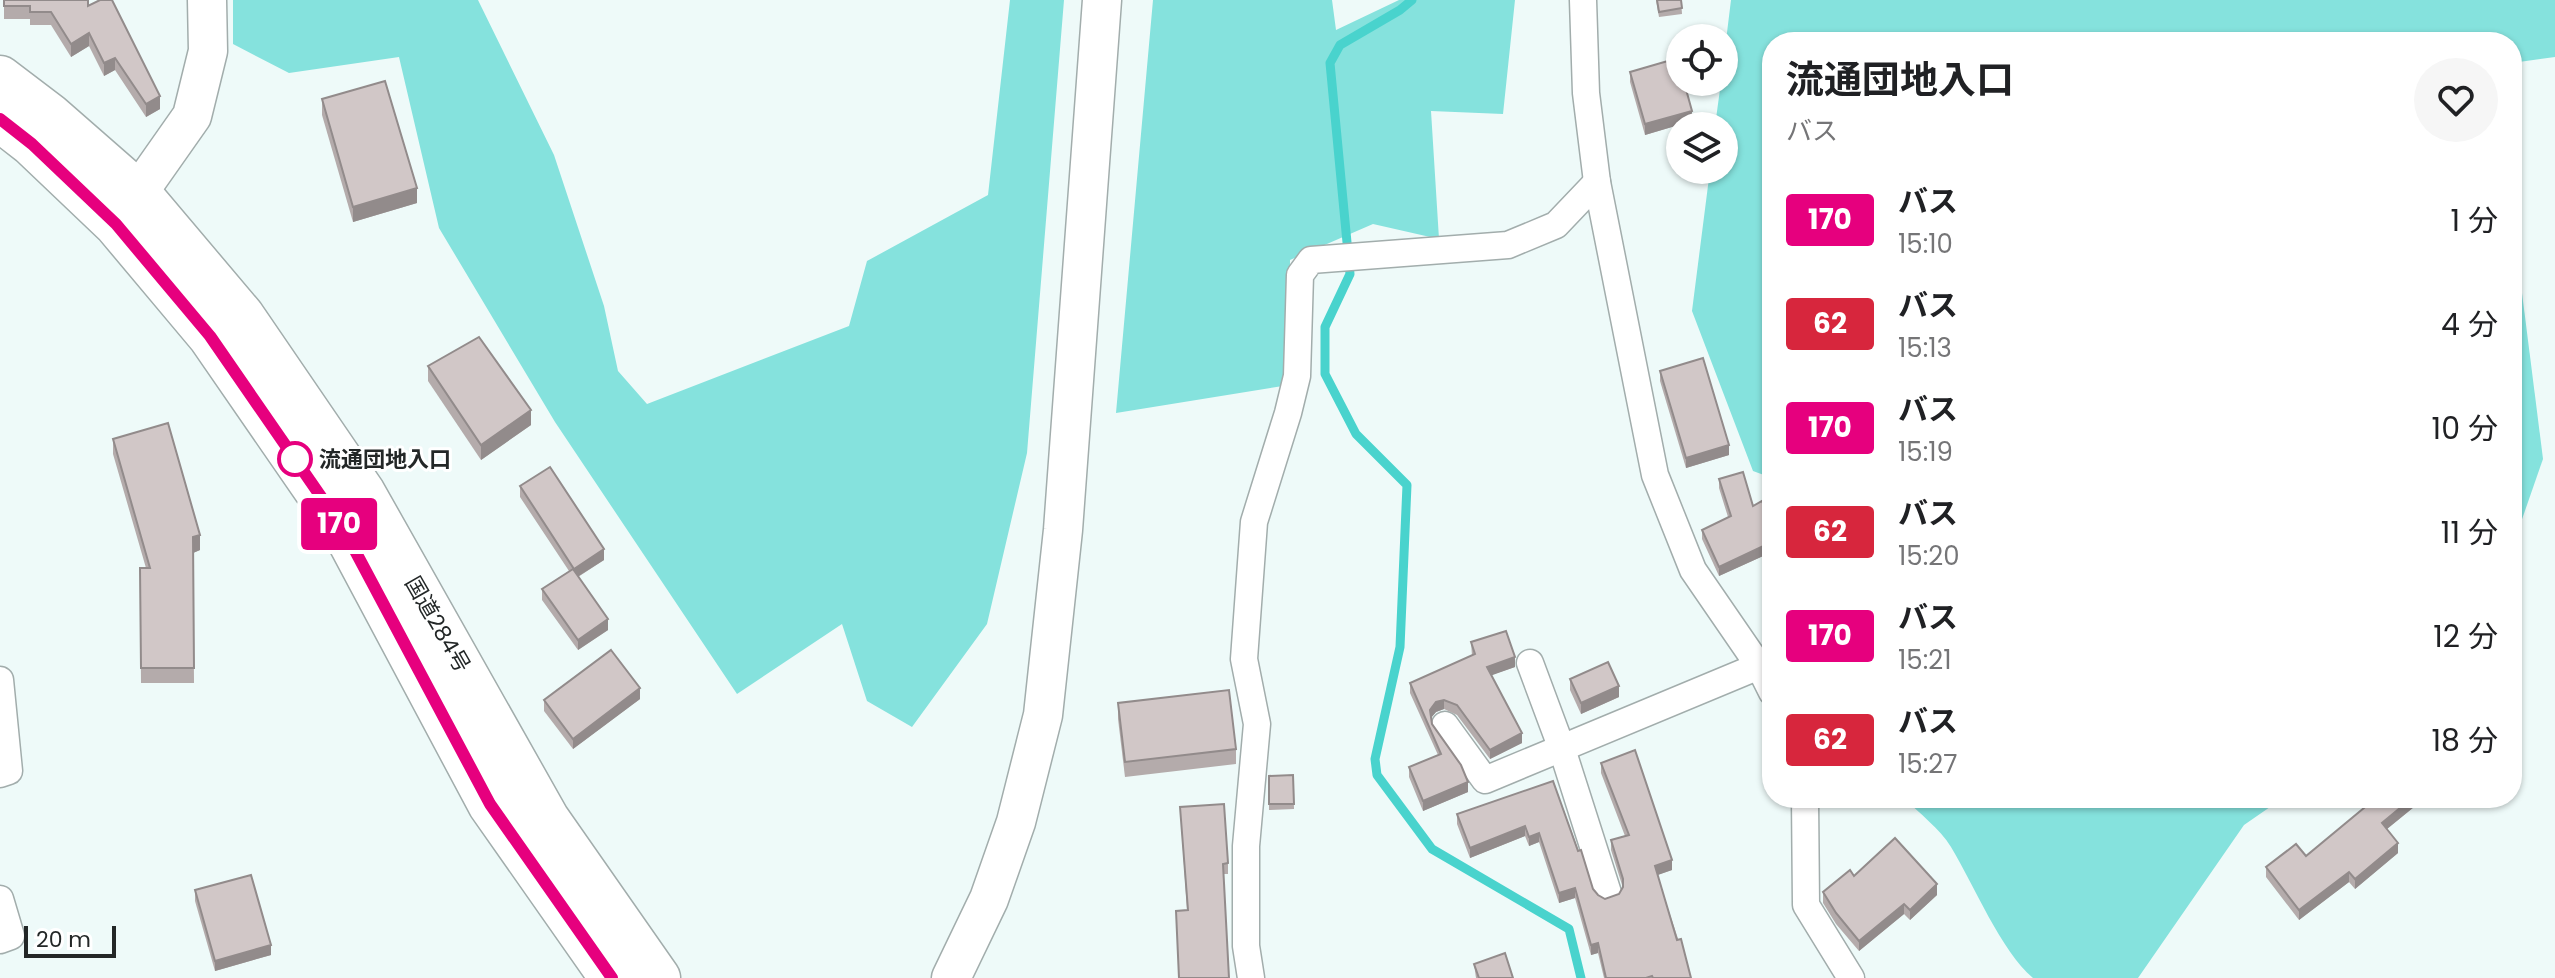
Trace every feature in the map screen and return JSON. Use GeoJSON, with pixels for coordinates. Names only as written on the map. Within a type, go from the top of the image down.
{"type":"FeatureCollection","features":[{"type":"Feature","properties":{"kind":"highway","name":"国道284号"},"geometry":{"type":"LineString","coordinates":[[0,78],[50,116],[127,209],[344,530],[490,804],[612,978]]}},
{"type":"Feature","properties":{"kind":"highway","name":"国道284号"},"geometry":{"type":"LineString","coordinates":[[0,119],[127,209],[242,316],[363,493],[547,819],[658,978]]}},
{"type":"Feature","properties":{"kind":"street"},"geometry":{"type":"LineString","coordinates":[[127,209],[192,116],[208,51],[207,0]]}},
{"type":"Feature","properties":{"kind":"street"},"geometry":{"type":"LineString","coordinates":[[951,978],[989,899],[1016,822],[1043,715],[1063,530],[1102,0]]}},
{"type":"Feature","properties":{"kind":"street"},"geometry":{"type":"LineString","coordinates":[[1583,0],[1586,93],[1597,182],[1655,475],[1693,570],[1762,672]]}},
{"type":"Feature","properties":{"kind":"street"},"geometry":{"type":"LineString","coordinates":[[1251,978],[1246,946],[1246,846],[1257,724],[1244,659],[1254,522],[1297,376],[1300,275],[1311,260],[1508,245],[1556,225],[1597,182]]}},
{"type":"Feature","properties":{"kind":"street"},"geometry":{"type":"LineString","coordinates":[[1530,663],[1562,749],[1608,893]]}},
{"type":"Feature","properties":{"kind":"street"},"geometry":{"type":"LineString","coordinates":[[1445,725],[1485,780],[1759,666]]}},
{"type":"Feature","properties":{"kind":"street"},"geometry":{"type":"LineString","coordinates":[[0,680],[9,771],[0,774]]}},
{"type":"Feature","properties":{"kind":"street"},"geometry":{"type":"LineString","coordinates":[[1805,808],[1806,905],[1851,978]]}},
{"type":"Feature","properties":{"kind":"street"},"geometry":{"type":"LineString","coordinates":[[0,899],[11,936],[0,940]]}},
{"type":"Feature","properties":{"kind":"shaded area"},"geometry":{"type":"Polygon","coordinates":[[[233,0],[478,0],[554,155],[604,306],[618,371],[647,404],[849,326],[867,261],[988,195],[1010,0],[1064,0],[1027,453],[987,624],[912,727],[867,701],[842,624],[737,694],[555,422],[439,228],[399,57],[289,73],[233,44],[233,0]]]}},
{"type":"Feature","properties":{"kind":"shaded area"},"geometry":{"type":"Polygon","coordinates":[[[1153,0],[1332,0],[1336,30],[1399,0],[1515,0],[1503,114],[1431,111],[1439,239],[1373,224],[1290,260],[1289,385],[1116,413],[1153,0]]]}},
{"type":"Feature","properties":{"kind":"shaded area"},"geometry":{"type":"Polygon","coordinates":[[[1731,0],[2555,0],[2555,57],[2522,62],[2522,32],[1762,32],[1762,474],[1753,471],[1692,311],[1708,184],[1738,184],[1738,112],[1717,112],[1719,96],[1738,96],[1738,24],[1728,24],[1731,0]]]}},
{"type":"Feature","properties":{"kind":"shaded area"},"geometry":{"type":"Polygon","coordinates":[[[2522,293],[2543,459],[2522,519],[2522,293]]]}},
{"type":"Feature","properties":{"kind":"shaded area"},"geometry":{"type":"Polygon","coordinates":[[[1914,808],[2269,808],[2244,825],[2138,978],[2033,978],[1999,935],[1960,862],[1935,828],[1914,808]]]}},
{"type":"Feature","properties":{"kind":"building"},"geometry":{"type":"Polygon","coordinates":[[[4,0],[88,0],[88,6],[100,0],[112,0],[160,96],[146,104],[115,58],[104,63],[89,33],[71,44],[51,12],[30,12],[30,6],[4,6],[4,0]]]}},
{"type":"Feature","properties":{"kind":"building"},"geometry":{"type":"Polygon","coordinates":[[[1657,0],[1681,0],[1682,8],[1659,12],[1657,0]]]}},
{"type":"Feature","properties":{"kind":"building"},"geometry":{"type":"Polygon","coordinates":[[[1666,62],[1666,96],[1688,96],[1692,111],[1666,112],[1666,118],[1645,124],[1630,72],[1666,62]]]}},
{"type":"Feature","properties":{"kind":"building"},"geometry":{"type":"Polygon","coordinates":[[[385,81],[417,188],[353,207],[322,99],[385,81]]]}},
{"type":"Feature","properties":{"kind":"building"},"geometry":{"type":"Polygon","coordinates":[[[479,337],[531,410],[481,445],[428,366],[479,337]]]}},
{"type":"Feature","properties":{"kind":"building"},"geometry":{"type":"Polygon","coordinates":[[[1703,358],[1729,445],[1686,458],[1660,371],[1703,358]]]}},
{"type":"Feature","properties":{"kind":"building"},"geometry":{"type":"Polygon","coordinates":[[[168,423],[200,535],[193,537],[194,668],[141,668],[140,568],[150,568],[113,439],[168,423]]]}},
{"type":"Feature","properties":{"kind":"building"},"geometry":{"type":"Polygon","coordinates":[[[550,467],[604,549],[574,569],[520,486],[550,467]]]}},
{"type":"Feature","properties":{"kind":"building"},"geometry":{"type":"Polygon","coordinates":[[[1743,472],[1753,506],[1762,501],[1762,547],[1719,567],[1702,530],[1731,516],[1719,479],[1743,472]]]}},
{"type":"Feature","properties":{"kind":"building"},"geometry":{"type":"Polygon","coordinates":[[[573,569],[608,619],[578,640],[542,589],[573,569]]]}},
{"type":"Feature","properties":{"kind":"building"},"geometry":{"type":"Polygon","coordinates":[[[1506,631],[1515,657],[1487,667],[1522,733],[1490,750],[1457,705],[1444,700],[1436,702],[1430,710],[1432,724],[1461,765],[1468,782],[1423,801],[1409,767],[1441,754],[1410,683],[1475,654],[1471,642],[1506,631]]]}},
{"type":"Feature","properties":{"kind":"building"},"geometry":{"type":"Polygon","coordinates":[[[611,650],[640,688],[573,739],[544,700],[611,650]]]}},
{"type":"Feature","properties":{"kind":"building"},"geometry":{"type":"Polygon","coordinates":[[[1608,662],[1619,686],[1581,703],[1570,679],[1608,662]]]}},
{"type":"Feature","properties":{"kind":"building"},"geometry":{"type":"Polygon","coordinates":[[[1229,690],[1236,749],[1125,762],[1118,703],[1229,690]]]}},
{"type":"Feature","properties":{"kind":"building"},"geometry":{"type":"Polygon","coordinates":[[[1635,750],[1672,860],[1655,866],[1677,940],[1681,939],[1691,978],[1606,978],[1598,943],[1591,945],[1575,888],[1559,893],[1539,833],[1529,837],[1525,826],[1470,848],[1457,814],[1553,781],[1593,889],[1605,899],[1619,894],[1623,879],[1611,840],[1629,835],[1601,763],[1635,750]]]}},
{"type":"Feature","properties":{"kind":"building"},"geometry":{"type":"Polygon","coordinates":[[[1293,775],[1294,804],[1269,804],[1269,776],[1293,775]]]}},
{"type":"Feature","properties":{"kind":"building"},"geometry":{"type":"Polygon","coordinates":[[[1224,804],[1228,863],[1223,864],[1229,978],[1179,978],[1176,911],[1188,910],[1180,807],[1224,804]]]}},
{"type":"Feature","properties":{"kind":"building"},"geometry":{"type":"Polygon","coordinates":[[[2364,808],[2400,808],[2382,823],[2398,843],[2355,879],[2349,872],[2299,910],[2266,867],[2296,844],[2306,856],[2364,808]]]}},
{"type":"Feature","properties":{"kind":"building"},"geometry":{"type":"Polygon","coordinates":[[[1895,838],[1937,884],[1910,910],[1904,904],[1859,941],[1823,892],[1850,870],[1854,876],[1895,838]]]}},
{"type":"Feature","properties":{"kind":"building"},"geometry":{"type":"Polygon","coordinates":[[[251,875],[271,945],[215,961],[195,890],[251,875]]]}},
{"type":"Feature","properties":{"kind":"building"},"geometry":{"type":"Polygon","coordinates":[[[1505,953],[1513,978],[1479,978],[1474,964],[1505,953]]]}},
{"type":"Feature","properties":{"kind":"waterway"},"geometry":{"type":"LineString","coordinates":[[1412,0],[1340,45],[1330,63],[1350,274],[1325,327],[1325,374],[1356,434],[1407,485],[1400,647],[1375,759],[1377,775],[1432,849],[1569,929],[1581,978]]}},
{"type":"Feature","properties":{"kind":"bus line","name":"170"},"geometry":{"type":"LineString","coordinates":[[0,119],[32,144],[116,224],[210,336],[344,530],[490,804],[612,978]]}},
{"type":"Feature","properties":{"kind":"place","name":"流通団地入口"},"geometry":{"type":"Point","coordinates":[295,459]}}]}
